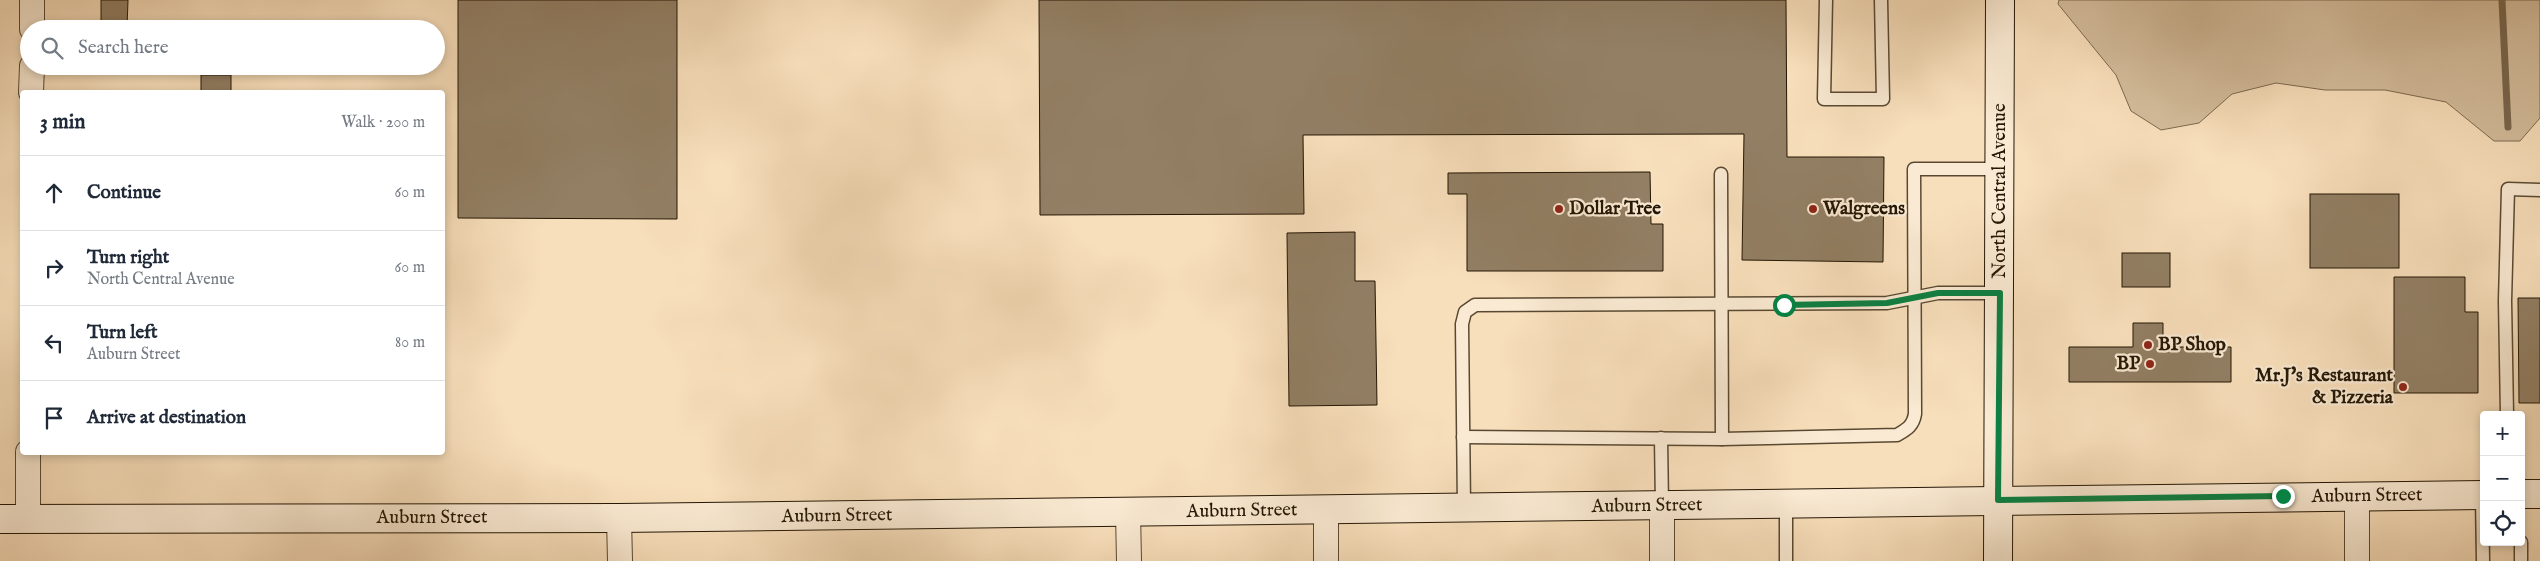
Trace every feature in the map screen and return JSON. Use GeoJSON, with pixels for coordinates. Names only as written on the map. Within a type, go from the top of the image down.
{"type":"FeatureCollection","features":[{"type":"Feature","properties":{"kind":"main road","name":"North Central Avenue"},"geometry":{"type":"LineString","coordinates":[[1998,561],[2000,0]]}},
{"type":"Feature","properties":{"kind":"main road"},"geometry":{"type":"LineString","coordinates":[[2525,494],[2540,494]]}},
{"type":"Feature","properties":{"kind":"main road","name":"Auburn Street"},"geometry":{"type":"LineString","coordinates":[[0,519],[619,518],[1662,506],[2358,495],[2480,495]]}},
{"type":"Feature","properties":{"kind":"street"},"geometry":{"type":"LineString","coordinates":[[32,0],[32,20]]}},
{"type":"Feature","properties":{"kind":"street"},"geometry":{"type":"LineString","coordinates":[[32,75],[32,90]]}},
{"type":"Feature","properties":{"kind":"street"},"geometry":{"type":"LineString","coordinates":[[28,455],[28,519]]}},
{"type":"Feature","properties":{"kind":"street"},"geometry":{"type":"LineString","coordinates":[[2357,561],[2358,495]]}},
{"type":"Feature","properties":{"kind":"street"},"geometry":{"type":"LineString","coordinates":[[1662,506],[1662,561]]}},
{"type":"Feature","properties":{"kind":"street"},"geometry":{"type":"LineString","coordinates":[[1326,510],[1326,561]]}},
{"type":"Feature","properties":{"kind":"street"},"geometry":{"type":"LineString","coordinates":[[1128,512],[1129,561]]}},
{"type":"Feature","properties":{"kind":"street"},"geometry":{"type":"LineString","coordinates":[[619,518],[620,561]]}},
{"type":"Feature","properties":{"kind":"lane"},"geometry":{"type":"LineString","coordinates":[[1826,0],[1824,99],[1883,99],[1881,0]]}},
{"type":"Feature","properties":{"kind":"lane"},"geometry":{"type":"LineString","coordinates":[[1464,437],[1722,439],[1897,436],[1909,428],[1913,422],[1914,414],[1914,170],[2000,170]]}},
{"type":"Feature","properties":{"kind":"lane"},"geometry":{"type":"LineString","coordinates":[[1721,174],[1722,439]]}},
{"type":"Feature","properties":{"kind":"lane"},"geometry":{"type":"LineString","coordinates":[[2507,411],[2508,189],[2540,190]]}},
{"type":"Feature","properties":{"kind":"lane"},"geometry":{"type":"LineString","coordinates":[[1464,508],[1462,324],[1465,312],[1470,308],[1484,305],[1887,303],[1938,293],[2000,293]]}},
{"type":"Feature","properties":{"kind":"lane"},"geometry":{"type":"LineString","coordinates":[[1661,438],[1662,506]]}},
{"type":"Feature","properties":{"kind":"lane"},"geometry":{"type":"LineString","coordinates":[[2483,501],[2483,561]]}},
{"type":"Feature","properties":{"kind":"lane"},"geometry":{"type":"LineString","coordinates":[[1786,504],[1786,561]]}},
{"type":"Feature","properties":{"kind":"lane"},"geometry":{"type":"LineString","coordinates":[[2520,546],[2521,561]]}},
{"type":"Feature","properties":{"kind":"shaded area"},"geometry":{"type":"Polygon","coordinates":[[[2059,0],[2540,0],[2540,118],[2520,141],[2494,141],[2446,102],[2385,90],[2325,90],[2276,83],[2232,94],[2199,123],[2161,130],[2131,111],[2116,75],[2058,4],[2059,0]]]}},
{"type":"Feature","properties":{"kind":"building"},"geometry":{"type":"Polygon","coordinates":[[[101,0],[128,0],[127,20],[101,20],[101,0]]]}},
{"type":"Feature","properties":{"kind":"building"},"geometry":{"type":"Polygon","coordinates":[[[458,0],[677,0],[677,219],[458,218],[458,0]]]}},
{"type":"Feature","properties":{"kind":"building"},"geometry":{"type":"Polygon","coordinates":[[[1039,0],[1786,0],[1787,157],[1884,157],[1883,262],[1742,260],[1744,134],[1303,135],[1304,214],[1040,215],[1039,0]]]}},
{"type":"Feature","properties":{"kind":"building"},"geometry":{"type":"Polygon","coordinates":[[[201,75],[231,75],[231,90],[201,90],[201,75]]]}},
{"type":"Feature","properties":{"kind":"building","name":"Dollar Tree"},"geometry":{"type":"Polygon","coordinates":[[[1650,172],[1651,224],[1663,224],[1663,271],[1467,271],[1467,194],[1448,194],[1448,173],[1650,172]]]}},
{"type":"Feature","properties":{"kind":"building"},"geometry":{"type":"Polygon","coordinates":[[[2310,194],[2399,194],[2399,268],[2310,268],[2310,194]]]}},
{"type":"Feature","properties":{"kind":"building"},"geometry":{"type":"Polygon","coordinates":[[[1355,232],[1355,281],[1375,281],[1377,405],[1289,406],[1287,233],[1355,232]]]}},
{"type":"Feature","properties":{"kind":"building"},"geometry":{"type":"Polygon","coordinates":[[[2122,253],[2170,253],[2170,287],[2122,287],[2122,253]]]}},
{"type":"Feature","properties":{"kind":"building"},"geometry":{"type":"Polygon","coordinates":[[[2394,277],[2465,277],[2465,312],[2478,312],[2478,393],[2394,393],[2394,277]]]}},
{"type":"Feature","properties":{"kind":"building"},"geometry":{"type":"Polygon","coordinates":[[[2518,298],[2540,298],[2540,403],[2519,403],[2518,298]]]}},
{"type":"Feature","properties":{"kind":"building","name":"BP"},"geometry":{"type":"Polygon","coordinates":[[[2133,323],[2163,323],[2163,347],[2231,347],[2231,382],[2069,382],[2069,347],[2133,347],[2133,323]]]}},
{"type":"Feature","properties":{"kind":"waterway"},"geometry":{"type":"LineString","coordinates":[[2502,0],[2508,127]]}},
{"type":"Feature","properties":{"kind":"place","name":"Dollar Tree"},"geometry":{"type":"Point","coordinates":[1559,209]}},
{"type":"Feature","properties":{"kind":"place","name":"Walgreens"},"geometry":{"type":"Point","coordinates":[1813,209]}},
{"type":"Feature","properties":{"kind":"place","name":"BP Shop"},"geometry":{"type":"Point","coordinates":[2148,345]}},
{"type":"Feature","properties":{"kind":"place","name":"BP"},"geometry":{"type":"Point","coordinates":[2150,364]}},
{"type":"Feature","properties":{"kind":"place","name":"Mr.J's Restaurant & Pizzeria"},"geometry":{"type":"Point","coordinates":[2403,387]}},
{"type":"Feature","properties":{"kind":"route"},"geometry":{"type":"LineString","coordinates":[[1784,305],[1887,303],[1938,293],[2000,293],[1998,500],[2283,496]]}}]}
